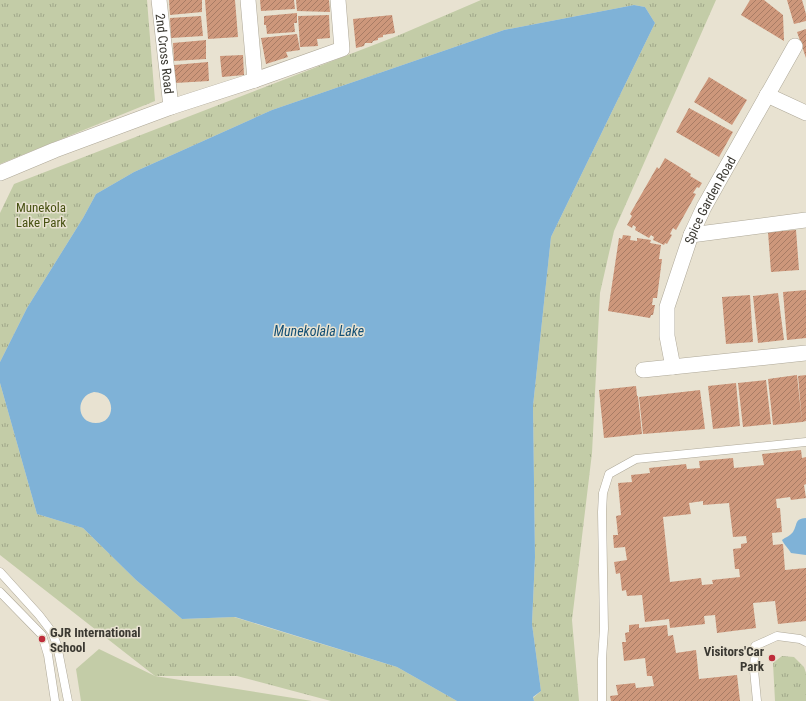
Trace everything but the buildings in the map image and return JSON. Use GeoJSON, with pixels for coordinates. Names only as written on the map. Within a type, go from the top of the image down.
{"type":"FeatureCollection","features":[{"type":"Feature","properties":{"kind":"street","name":"2nd Cross Road"},"geometry":{"type":"LineString","coordinates":[[159,0],[171,107]]}},
{"type":"Feature","properties":{"kind":"street"},"geometry":{"type":"LineString","coordinates":[[248,0],[255,80]]}},
{"type":"Feature","properties":{"kind":"street"},"geometry":{"type":"LineString","coordinates":[[0,173],[55,150],[171,107],[255,80],[342,49],[338,0]]}},
{"type":"Feature","properties":{"kind":"street","name":"Spice Garden Road"},"geometry":{"type":"LineString","coordinates":[[673,367],[667,336],[667,307],[691,235],[704,207],[795,46]]}},
{"type":"Feature","properties":{"kind":"street"},"geometry":{"type":"LineString","coordinates":[[767,95],[806,113]]}},
{"type":"Feature","properties":{"kind":"street"},"geometry":{"type":"LineString","coordinates":[[691,235],[806,220]]}},
{"type":"Feature","properties":{"kind":"street"},"geometry":{"type":"LineString","coordinates":[[643,370],[806,353]]}},
{"type":"Feature","properties":{"kind":"lane"},"geometry":{"type":"LineString","coordinates":[[602,701],[604,629],[602,512],[604,493],[609,474],[636,459],[806,442]]}},
{"type":"Feature","properties":{"kind":"lane"},"geometry":{"type":"LineString","coordinates":[[0,572],[39,615],[52,632],[68,701]]}},
{"type":"Feature","properties":{"kind":"lane"},"geometry":{"type":"LineString","coordinates":[[0,592],[42,636],[48,655],[55,701]]}},
{"type":"Feature","properties":{"kind":"lane"},"geometry":{"type":"LineString","coordinates":[[757,701],[754,670],[755,646],[777,636],[800,639],[806,642]]}},
{"type":"Feature","properties":{"kind":"green space"},"geometry":{"type":"Polygon","coordinates":[[[0,0],[147,0],[155,101],[0,164],[0,0]]]}},
{"type":"Feature","properties":{"kind":"green space","name":"Munekola Lake Park"},"geometry":{"type":"Polygon","coordinates":[[[481,0],[716,0],[614,231],[600,293],[592,453],[572,620],[579,701],[534,701],[533,698],[541,691],[532,624],[535,557],[533,406],[551,237],[655,23],[645,7],[634,5],[504,30],[272,110],[134,172],[96,194],[83,218],[27,308],[0,362],[0,213],[14,184],[397,36],[481,0]]]}},
{"type":"Feature","properties":{"kind":"green space"},"geometry":{"type":"Polygon","coordinates":[[[0,383],[37,514],[83,528],[136,580],[182,619],[234,617],[397,667],[457,701],[331,701],[237,676],[155,676],[0,555],[0,383]]]}},
{"type":"Feature","properties":{"kind":"green space"},"geometry":{"type":"Polygon","coordinates":[[[99,649],[155,676],[312,701],[81,701],[76,669],[99,649]]]}},
{"type":"Feature","properties":{"kind":"green space"},"geometry":{"type":"Polygon","coordinates":[[[782,656],[794,657],[804,667],[806,673],[806,701],[775,701],[773,663],[782,656]]]}},
{"type":"Feature","properties":{"kind":"water","name":"Munekolala Lake"},"geometry":{"type":"Polygon","coordinates":[[[634,5],[645,7],[655,23],[551,237],[533,406],[535,557],[532,624],[541,691],[533,697],[534,701],[457,701],[397,667],[235,617],[182,619],[136,580],[83,528],[37,514],[0,383],[0,362],[27,308],[83,218],[96,194],[134,172],[272,110],[504,30],[634,5]],[[94,392],[88,394],[83,399],[80,409],[85,419],[89,422],[103,422],[110,413],[110,402],[107,397],[94,392]]]}},
{"type":"Feature","properties":{"kind":"water"},"geometry":{"type":"Polygon","coordinates":[[[806,518],[806,555],[791,553],[782,540],[793,532],[797,522],[800,519],[806,518]]]}},
{"type":"Feature","properties":{"kind":"place","name":"GJR International School"},"geometry":{"type":"Point","coordinates":[42,639]}},
{"type":"Feature","properties":{"kind":"place","name":"Visitors'Car Park"},"geometry":{"type":"Point","coordinates":[772,658]}}]}
